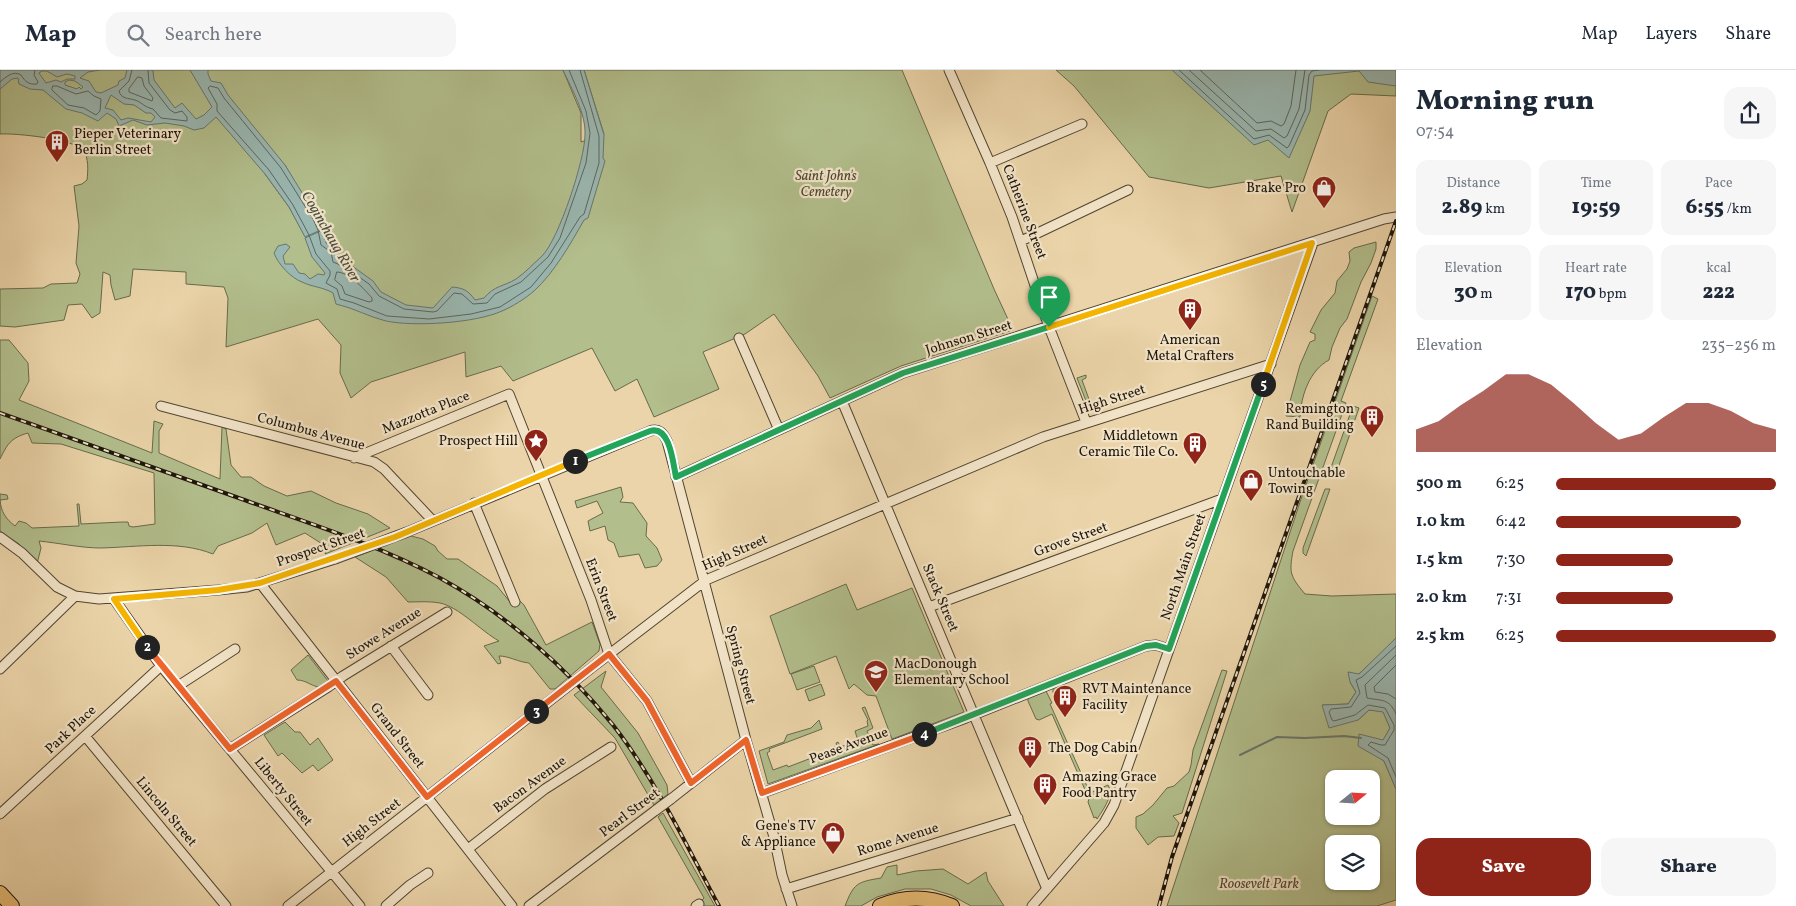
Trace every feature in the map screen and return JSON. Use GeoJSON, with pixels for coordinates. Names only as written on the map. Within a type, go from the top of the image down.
{"type":"FeatureCollection","features":[{"type":"Feature","properties":{"kind":"highway"},"geometry":{"type":"LineString","coordinates":[[0,893],[12,906]]}},
{"type":"Feature","properties":{"kind":"highway"},"geometry":{"type":"LineString","coordinates":[[880,906],[896,900],[915,898],[952,906]]}},
{"type":"Feature","properties":{"kind":"street","name":"Catherine Street"},"geometry":{"type":"LineString","coordinates":[[949,70],[990,163],[1021,241],[1049,327],[1086,422]]}},
{"type":"Feature","properties":{"kind":"street"},"geometry":{"type":"LineString","coordinates":[[990,163],[1082,124]]}},
{"type":"Feature","properties":{"kind":"street"},"geometry":{"type":"LineString","coordinates":[[1021,241],[1128,190]]}},
{"type":"Feature","properties":{"kind":"street","name":"Johnson Street"},"geometry":{"type":"LineString","coordinates":[[676,477],[911,371],[1384,219],[1396,217]]}},
{"type":"Feature","properties":{"kind":"street","name":"North Main Street"},"geometry":{"type":"LineString","coordinates":[[1032,906],[1110,813],[1271,364],[1312,243]]}},
{"type":"Feature","properties":{"kind":"street"},"geometry":{"type":"LineString","coordinates":[[739,338],[779,430]]}},
{"type":"Feature","properties":{"kind":"street","name":"High Street"},"geometry":{"type":"LineString","coordinates":[[288,906],[609,654],[704,582],[1043,437],[1271,364]]}},
{"type":"Feature","properties":{"kind":"street","name":"Mazzotta Place"},"geometry":{"type":"LineString","coordinates":[[354,458],[509,394]]}},
{"type":"Feature","properties":{"kind":"street","name":"Erin Street"},"geometry":{"type":"LineString","coordinates":[[509,394],[591,600],[609,654],[647,701],[691,783]]}},
{"type":"Feature","properties":{"kind":"street","name":"Stack Street"},"geometry":{"type":"LineString","coordinates":[[842,401],[1047,889]]}},
{"type":"Feature","properties":{"kind":"street","name":"Columbus Avenue"},"geometry":{"type":"LineString","coordinates":[[161,406],[374,462],[384,468],[433,520]]}},
{"type":"Feature","properties":{"kind":"street","name":"Prospect Street"},"geometry":{"type":"LineString","coordinates":[[75,596],[114,599],[218,590],[260,583],[335,559],[407,532],[650,431],[660,431]]}},
{"type":"Feature","properties":{"kind":"street","name":"Spring Street"},"geometry":{"type":"LineString","coordinates":[[660,431],[667,441],[792,906]]}},
{"type":"Feature","properties":{"kind":"street","name":"Grove Street"},"geometry":{"type":"LineString","coordinates":[[929,607],[1222,498]]}},
{"type":"Feature","properties":{"kind":"street"},"geometry":{"type":"LineString","coordinates":[[474,503],[515,602]]}},
{"type":"Feature","properties":{"kind":"street"},"geometry":{"type":"LineString","coordinates":[[0,537],[22,553],[57,587],[75,596],[0,669]]}},
{"type":"Feature","properties":{"kind":"street","name":"Grand Street"},"geometry":{"type":"LineString","coordinates":[[260,583],[512,906]]}},
{"type":"Feature","properties":{"kind":"street","name":"Liberty Street"},"geometry":{"type":"LineString","coordinates":[[114,599],[178,686],[360,906]]}},
{"type":"Feature","properties":{"kind":"street","name":"Stowe Avenue"},"geometry":{"type":"LineString","coordinates":[[230,749],[447,612]]}},
{"type":"Feature","properties":{"kind":"street","name":"Pease Avenue"},"geometry":{"type":"LineString","coordinates":[[762,793],[974,714],[1146,646],[1156,645],[1169,649]]}},
{"type":"Feature","properties":{"kind":"street"},"geometry":{"type":"LineString","coordinates":[[391,646],[428,695]]}},
{"type":"Feature","properties":{"kind":"street"},"geometry":{"type":"LineString","coordinates":[[178,686],[235,649]]}},
{"type":"Feature","properties":{"kind":"street","name":"Park Place"},"geometry":{"type":"LineString","coordinates":[[0,814],[162,666]]}},
{"type":"Feature","properties":{"kind":"street","name":"Lincoln Street"},"geometry":{"type":"LineString","coordinates":[[85,736],[226,906]]}},
{"type":"Feature","properties":{"kind":"street","name":"Pearl Street"},"geometry":{"type":"LineString","coordinates":[[529,906],[746,740]]}},
{"type":"Feature","properties":{"kind":"street","name":"Bacon Avenue"},"geometry":{"type":"LineString","coordinates":[[468,849],[545,789],[611,748]]}},
{"type":"Feature","properties":{"kind":"street","name":"Rome Avenue"},"geometry":{"type":"LineString","coordinates":[[786,889],[1018,818]]}},
{"type":"Feature","properties":{"kind":"street"},"geometry":{"type":"LineString","coordinates":[[386,906],[428,872]]}},
{"type":"Feature","properties":{"kind":"green space","name":"Saint John's Cemetery"},"geometry":{"type":"Polygon","coordinates":[[[0,70],[563,70],[581,113],[581,142],[604,134],[584,70],[902,70],[1013,330],[901,366],[830,398],[818,376],[774,314],[745,334],[703,352],[719,389],[654,417],[637,379],[615,391],[592,348],[513,381],[501,366],[466,377],[465,352],[371,382],[351,398],[340,373],[341,345],[318,319],[226,347],[228,298],[224,287],[186,284],[186,272],[133,269],[130,296],[115,300],[110,275],[103,272],[100,313],[92,318],[82,304],[68,305],[64,320],[15,327],[0,326],[0,289],[43,288],[51,284],[77,283],[80,274],[76,263],[79,226],[74,186],[82,184],[87,180],[88,169],[85,153],[77,146],[57,140],[0,134],[0,70]],[[285,165],[265,174],[289,207],[305,236],[299,190],[285,165]]]}},
{"type":"Feature","properties":{"kind":"green space"},"geometry":{"type":"Polygon","coordinates":[[[1056,70],[1396,70],[1396,96],[1351,94],[1328,111],[1292,212],[1281,176],[1209,188],[1149,177],[1074,86],[1056,70]]]}},
{"type":"Feature","properties":{"kind":"green space"},"geometry":{"type":"Polygon","coordinates":[[[1376,242],[1376,249],[1371,263],[1361,282],[1347,319],[1340,328],[1329,360],[1322,364],[1308,384],[1302,400],[1300,417],[1286,416],[1300,365],[1310,342],[1315,340],[1315,334],[1310,332],[1321,310],[1335,293],[1337,281],[1347,269],[1350,261],[1349,252],[1354,248],[1376,242]]]}},
{"type":"Feature","properties":{"kind":"green space","name":"Roosevelt Park"},"geometry":{"type":"Polygon","coordinates":[[[1372,296],[1378,299],[1341,401],[1346,403],[1293,551],[1291,570],[1296,583],[1305,594],[1332,596],[1396,594],[1396,640],[1350,682],[1356,692],[1348,704],[1323,705],[1358,720],[1369,710],[1383,711],[1390,728],[1383,741],[1384,761],[1396,789],[1396,900],[1377,906],[1167,906],[1300,502],[1372,296]]]}},
{"type":"Feature","properties":{"kind":"green space"},"geometry":{"type":"Polygon","coordinates":[[[0,340],[9,340],[28,363],[29,381],[19,400],[152,453],[154,421],[163,424],[159,431],[159,453],[220,479],[222,427],[226,429],[231,465],[241,477],[251,477],[264,486],[287,496],[311,491],[336,503],[368,514],[390,528],[325,554],[327,547],[305,533],[276,545],[267,523],[252,533],[218,546],[213,554],[186,547],[158,545],[93,548],[39,541],[41,548],[37,564],[19,544],[0,531],[0,500],[4,515],[15,526],[19,521],[26,523],[32,528],[79,526],[77,504],[79,504],[81,524],[128,522],[129,526],[133,527],[155,524],[154,473],[61,444],[32,443],[28,433],[17,437],[10,443],[0,459],[0,340]]]}},
{"type":"Feature","properties":{"kind":"green space"},"geometry":{"type":"Polygon","coordinates":[[[1086,375],[1086,378],[1082,380],[1090,402],[1096,403],[1098,408],[1127,399],[1126,392],[1130,390],[1133,398],[1090,411],[1077,378],[1086,375]]]}},
{"type":"Feature","properties":{"kind":"green space"},"geometry":{"type":"Polygon","coordinates":[[[1353,406],[1359,408],[1337,471],[1333,470],[1330,477],[1329,473],[1353,406]]]}},
{"type":"Feature","properties":{"kind":"green space"},"geometry":{"type":"Polygon","coordinates":[[[621,487],[623,497],[620,502],[633,503],[647,523],[646,536],[657,548],[662,560],[657,566],[645,568],[639,554],[619,557],[614,543],[608,540],[605,526],[590,531],[588,521],[603,513],[597,501],[577,508],[575,501],[621,487]]]}},
{"type":"Feature","properties":{"kind":"green space"},"geometry":{"type":"Polygon","coordinates":[[[1325,489],[1330,489],[1306,556],[1303,553],[1303,548],[1325,489]]]}},
{"type":"Feature","properties":{"kind":"green space"},"geometry":{"type":"Polygon","coordinates":[[[0,494],[7,495],[8,499],[0,500],[0,494]]]}},
{"type":"Feature","properties":{"kind":"green space"},"geometry":{"type":"Polygon","coordinates":[[[411,536],[423,539],[435,546],[447,559],[458,559],[497,586],[510,602],[519,600],[524,605],[546,645],[592,622],[600,644],[599,651],[555,689],[550,689],[529,663],[499,656],[501,663],[498,664],[484,646],[499,641],[447,605],[432,602],[408,602],[386,577],[355,557],[411,536]]]}},
{"type":"Feature","properties":{"kind":"green space","name":"MacDonough Elementary School"},"geometry":{"type":"Polygon","coordinates":[[[846,584],[857,610],[912,588],[964,712],[892,739],[876,696],[867,695],[854,684],[849,689],[836,656],[790,674],[770,616],[846,584]]]}},
{"type":"Feature","properties":{"kind":"green space"},"geometry":{"type":"Polygon","coordinates":[[[308,655],[328,681],[319,687],[297,680],[291,670],[308,655]]]}},
{"type":"Feature","properties":{"kind":"green space"},"geometry":{"type":"Polygon","coordinates":[[[814,666],[820,682],[797,690],[791,674],[814,666]]]}},
{"type":"Feature","properties":{"kind":"green space"},"geometry":{"type":"Polygon","coordinates":[[[1222,670],[1227,671],[1182,813],[1173,816],[1179,823],[1174,836],[1158,837],[1148,845],[1136,828],[1136,817],[1143,814],[1167,788],[1174,786],[1189,772],[1193,750],[1222,670]]]}},
{"type":"Feature","properties":{"kind":"green space"},"geometry":{"type":"Polygon","coordinates":[[[606,671],[601,687],[638,733],[667,785],[668,794],[654,805],[615,738],[574,695],[606,671]]]}},
{"type":"Feature","properties":{"kind":"green space"},"geometry":{"type":"Polygon","coordinates":[[[821,684],[825,695],[809,701],[805,690],[821,684]]]}},
{"type":"Feature","properties":{"kind":"green space"},"geometry":{"type":"Polygon","coordinates":[[[1062,685],[1069,689],[1072,698],[1066,700],[1065,697],[1057,701],[1053,688],[1062,685]]]}},
{"type":"Feature","properties":{"kind":"green space"},"geometry":{"type":"Polygon","coordinates":[[[1046,691],[1090,793],[1108,785],[1109,798],[1097,819],[1096,817],[1094,818],[1088,802],[1089,799],[1052,714],[1039,720],[1036,719],[1028,701],[1028,698],[1046,691]]]}},
{"type":"Feature","properties":{"kind":"green space"},"geometry":{"type":"Polygon","coordinates":[[[865,707],[873,728],[867,731],[873,745],[879,744],[768,784],[759,751],[784,742],[787,735],[811,728],[819,720],[822,729],[769,749],[770,751],[767,753],[773,770],[787,765],[788,767],[827,752],[827,750],[837,746],[836,743],[838,742],[840,746],[843,746],[858,741],[855,731],[868,726],[868,720],[862,708],[865,707]]]}},
{"type":"Feature","properties":{"kind":"green space"},"geometry":{"type":"Polygon","coordinates":[[[285,722],[295,732],[300,732],[310,745],[318,738],[333,760],[318,771],[313,765],[302,773],[282,753],[278,756],[264,735],[285,722]]]}},
{"type":"Feature","properties":{"kind":"green space"},"geometry":{"type":"Polygon","coordinates":[[[663,813],[715,906],[704,906],[701,901],[704,898],[658,817],[663,813]]]}},
{"type":"Feature","properties":{"kind":"green space"},"geometry":{"type":"Polygon","coordinates":[[[897,865],[897,875],[916,871],[943,869],[968,884],[986,872],[988,881],[1004,906],[971,906],[951,895],[931,889],[905,889],[877,897],[861,906],[845,906],[851,892],[857,885],[881,878],[887,867],[897,865]]]}},
{"type":"Feature","properties":{"kind":"water"},"geometry":{"type":"Polygon","coordinates":[[[0,70],[100,70],[88,72],[80,78],[89,81],[96,92],[101,93],[118,85],[119,81],[125,78],[127,70],[151,70],[153,71],[154,80],[175,108],[182,103],[196,119],[204,115],[212,107],[190,70],[208,70],[211,81],[221,83],[228,95],[285,165],[323,229],[305,237],[289,207],[265,174],[216,117],[204,128],[194,130],[184,126],[165,123],[147,125],[133,120],[119,126],[116,119],[107,113],[98,121],[82,113],[66,109],[43,90],[30,89],[19,84],[18,78],[12,79],[0,89],[0,70]],[[47,71],[39,73],[46,83],[56,80],[61,82],[67,79],[75,79],[75,76],[67,74],[57,77],[47,71]],[[69,80],[65,82],[65,85],[77,89],[83,87],[75,81],[69,80]],[[111,95],[105,108],[113,110],[121,120],[128,118],[151,122],[155,117],[134,105],[124,104],[111,95]]]}},
{"type":"Feature","properties":{"kind":"water"},"geometry":{"type":"Polygon","coordinates":[[[563,70],[584,70],[604,135],[603,158],[605,161],[588,218],[584,220],[562,257],[548,276],[534,291],[523,299],[506,309],[477,318],[445,323],[398,323],[386,321],[336,304],[333,293],[298,280],[289,274],[279,262],[274,253],[278,246],[286,244],[290,247],[283,256],[285,264],[293,264],[299,273],[305,274],[310,279],[318,274],[324,275],[325,273],[312,257],[305,238],[323,230],[326,243],[339,251],[336,258],[348,263],[373,281],[381,292],[406,305],[433,308],[452,287],[465,290],[475,300],[484,298],[496,288],[516,279],[542,256],[549,247],[563,217],[581,162],[585,127],[578,102],[563,70]]]}},
{"type":"Feature","properties":{"kind":"water"},"geometry":{"type":"Polygon","coordinates":[[[1172,70],[1396,70],[1396,86],[1368,82],[1359,71],[1314,76],[1310,111],[1289,158],[1268,140],[1254,145],[1172,70]]]}},
{"type":"Feature","properties":{"kind":"water"},"geometry":{"type":"Polygon","coordinates":[[[1396,638],[1396,789],[1384,761],[1358,746],[1359,734],[1383,740],[1390,728],[1383,712],[1369,710],[1358,720],[1329,728],[1322,705],[1348,704],[1356,692],[1350,682],[1348,672],[1359,674],[1396,638]]]}},
{"type":"Feature","properties":{"kind":"waterway"},"geometry":{"type":"LineString","coordinates":[[1240,755],[1277,737],[1344,736],[1361,738]]}},
{"type":"Feature","properties":{"kind":"railway"},"geometry":{"type":"LineString","coordinates":[[1159,906],[1172,857],[1396,221]]}},
{"type":"Feature","properties":{"kind":"railway"},"geometry":{"type":"LineString","coordinates":[[0,413],[366,544],[440,578],[488,608],[534,643],[555,662],[613,725],[657,790],[719,906]]}},
{"type":"Feature","properties":{"kind":"place","name":"Pieper Veterinary Berlin Street"},"geometry":{"type":"Point","coordinates":[57,163]}},
{"type":"Feature","properties":{"kind":"place","name":"Brake Pro"},"geometry":{"type":"Point","coordinates":[1324,209]}},
{"type":"Feature","properties":{"kind":"place","name":"American Metal Crafters"},"geometry":{"type":"Point","coordinates":[1190,331]}},
{"type":"Feature","properties":{"kind":"place","name":"Remington Rand Building"},"geometry":{"type":"Point","coordinates":[1372,438]}},
{"type":"Feature","properties":{"kind":"place","name":"Prospect Hill"},"geometry":{"type":"Point","coordinates":[536,462]}},
{"type":"Feature","properties":{"kind":"place","name":"Middletown Ceramic Tile Co."},"geometry":{"type":"Point","coordinates":[1195,465]}},
{"type":"Feature","properties":{"kind":"place","name":"Untouchable Towing"},"geometry":{"type":"Point","coordinates":[1251,502]}},
{"type":"Feature","properties":{"kind":"place","name":"MacDonough Elementary School"},"geometry":{"type":"Point","coordinates":[876,693]}},
{"type":"Feature","properties":{"kind":"place","name":"RVT Maintenance Facility"},"geometry":{"type":"Point","coordinates":[1065,718]}},
{"type":"Feature","properties":{"kind":"place","name":"The Dog Cabin"},"geometry":{"type":"Point","coordinates":[1030,769]}},
{"type":"Feature","properties":{"kind":"place","name":"Amazing Grace Food Pantry"},"geometry":{"type":"Point","coordinates":[1045,806]}},
{"type":"Feature","properties":{"kind":"place","name":"Gene's TV & Appliance"},"geometry":{"type":"Point","coordinates":[833,855]}},
{"type":"Feature","properties":{"kind":"route"},"geometry":{"type":"LineString","coordinates":[[1312,243],[1271,364],[1169,649],[1156,645],[1146,646],[966,718],[762,793],[746,740],[691,783],[647,701],[637,686],[609,654],[427,797],[336,681],[230,749],[142,641],[114,599],[218,590],[260,583],[395,537],[654,430],[662,433],[667,441],[676,477],[903,373],[1049,327],[1312,243]]}},
{"type":"Feature","properties":{"kind":"water label","name":"Coginchaug River"},"geometry":{"type":"Point","coordinates":[330,237]}}]}
